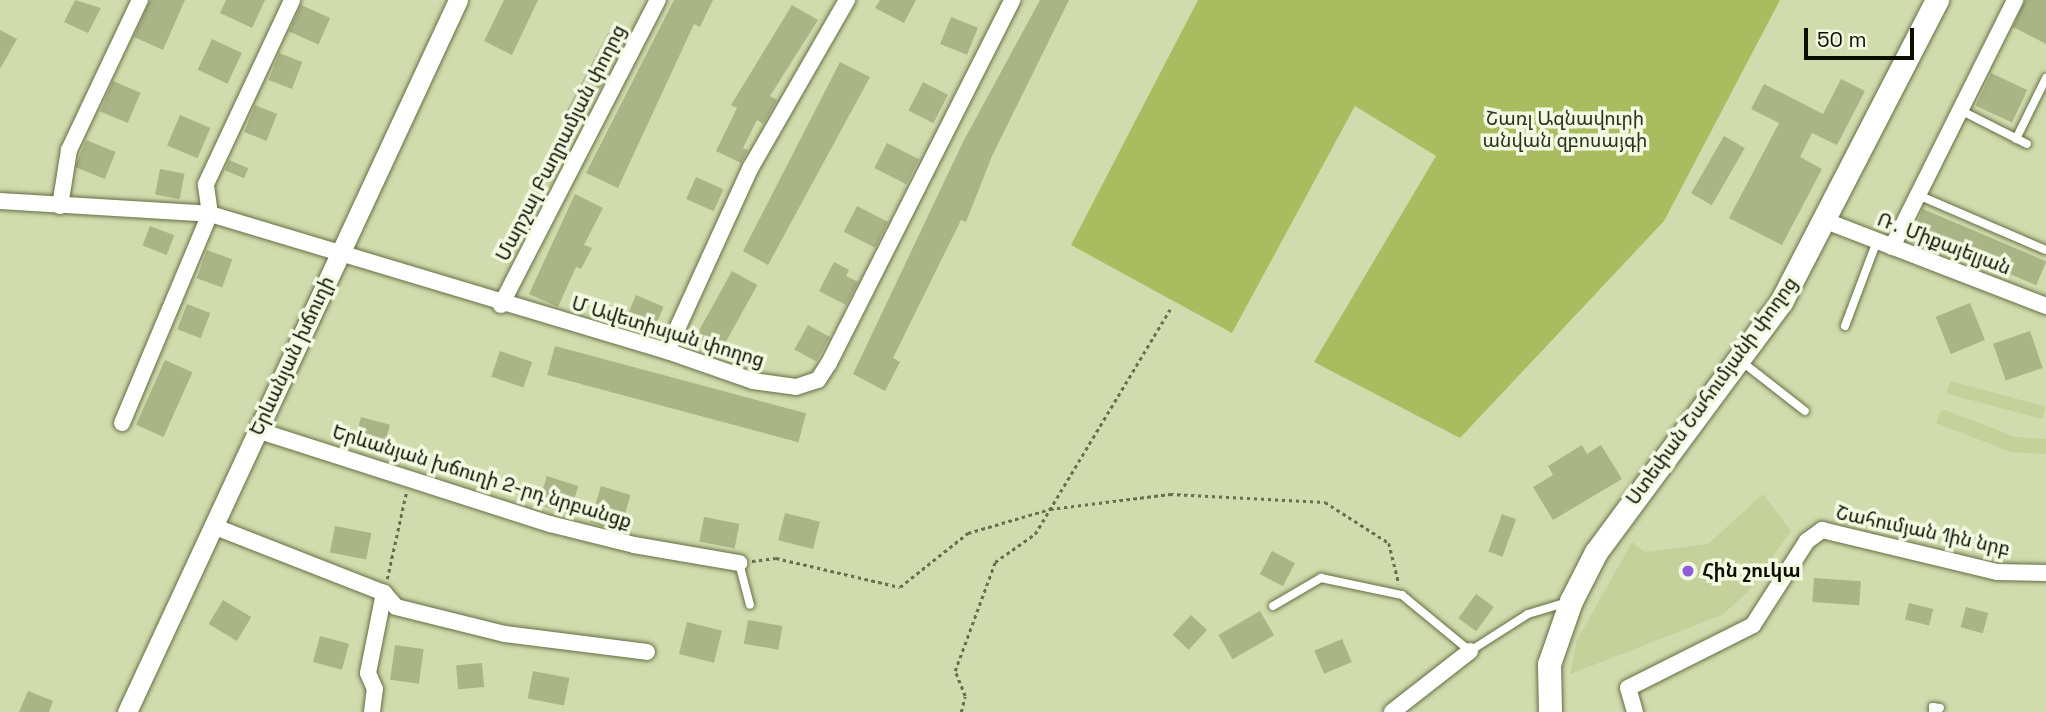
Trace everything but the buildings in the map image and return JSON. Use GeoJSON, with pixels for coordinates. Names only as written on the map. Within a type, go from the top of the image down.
{"type":"FeatureCollection","features":[{"type":"Feature","properties":{"kind":"main road","name":"Ստեփան Շահումյանի փողոց"},"geometry":{"type":"LineString","coordinates":[[1550,712],[1549,664],[1571,601],[1596,552],[1781,302],[1826,221],[1937,0]]}},
{"type":"Feature","properties":{"kind":"street"},"geometry":{"type":"LineString","coordinates":[[60,206],[69,150],[140,0]]}},
{"type":"Feature","properties":{"kind":"street"},"geometry":{"type":"LineString","coordinates":[[122,424],[209,214],[206,184],[292,0]]}},
{"type":"Feature","properties":{"kind":"street","name":"Երևանյան խճուղի"},"geometry":{"type":"LineString","coordinates":[[127,712],[458,0]]}},
{"type":"Feature","properties":{"kind":"street","name":"Մարշալ Բաղրամյան փողոց"},"geometry":{"type":"LineString","coordinates":[[501,305],[657,0]]}},
{"type":"Feature","properties":{"kind":"street"},"geometry":{"type":"LineString","coordinates":[[667,351],[751,167],[847,0]]}},
{"type":"Feature","properties":{"kind":"street","name":"Մ Ավետիսյան փողոց"},"geometry":{"type":"LineString","coordinates":[[0,201],[209,214],[501,305],[667,351],[753,382],[796,387],[818,380],[1012,0]]}},
{"type":"Feature","properties":{"kind":"street"},"geometry":{"type":"LineString","coordinates":[[1885,244],[1918,195],[2015,0]]}},
{"type":"Feature","properties":{"kind":"street","name":"Ռ․ Միքայելյան"},"geometry":{"type":"LineString","coordinates":[[1826,221],[2046,306]]}},
{"type":"Feature","properties":{"kind":"street","name":"Երևանյան խճուղի 2-րդ նրբանցք"},"geometry":{"type":"LineString","coordinates":[[257,430],[550,524],[634,545],[739,563]]}},
{"type":"Feature","properties":{"kind":"street"},"geometry":{"type":"LineString","coordinates":[[214,526],[384,593],[396,607],[505,634],[648,652]]}},
{"type":"Feature","properties":{"kind":"street","name":"Շահումյան 1ին նրբ"},"geometry":{"type":"LineString","coordinates":[[1635,712],[1628,688],[1753,625],[1807,541],[1822,530],[1997,572],[2046,573]]}},
{"type":"Feature","properties":{"kind":"street"},"geometry":{"type":"LineString","coordinates":[[372,712],[375,689],[368,673],[384,593]]}},
{"type":"Feature","properties":{"kind":"street"},"geometry":{"type":"LineString","coordinates":[[1392,712],[1470,651]]}},
{"type":"Feature","properties":{"kind":"lane"},"geometry":{"type":"LineString","coordinates":[[2016,139],[2046,78]]}},
{"type":"Feature","properties":{"kind":"lane"},"geometry":{"type":"LineString","coordinates":[[1960,110],[2027,145]]}},
{"type":"Feature","properties":{"kind":"lane"},"geometry":{"type":"LineString","coordinates":[[1918,195],[2046,250]]}},
{"type":"Feature","properties":{"kind":"lane"},"geometry":{"type":"LineString","coordinates":[[1845,326],[1885,244]]}},
{"type":"Feature","properties":{"kind":"lane"},"geometry":{"type":"LineString","coordinates":[[1739,359],[1805,411]]}},
{"type":"Feature","properties":{"kind":"lane"},"geometry":{"type":"LineString","coordinates":[[739,563],[750,605]]}},
{"type":"Feature","properties":{"kind":"lane"},"geometry":{"type":"LineString","coordinates":[[1273,606],[1321,578],[1402,595],[1470,651],[1528,614],[1571,601]]}},
{"type":"Feature","properties":{"kind":"path"},"geometry":{"type":"LineString","coordinates":[[961,712],[965,695],[955,671],[995,562],[1035,534],[1170,309]]}},
{"type":"Feature","properties":{"kind":"path"},"geometry":{"type":"LineString","coordinates":[[384,593],[409,477]]}},
{"type":"Feature","properties":{"kind":"path"},"geometry":{"type":"LineString","coordinates":[[739,563],[776,558],[900,587],[968,533],[1050,509],[1170,494],[1325,502],[1389,543],[1402,595]]}},
{"type":"Feature","properties":{"kind":"shaded area"},"geometry":{"type":"Polygon","coordinates":[[[1950,381],[2046,407],[2042,419],[1947,394],[1950,381]]]}},
{"type":"Feature","properties":{"kind":"shaded area"},"geometry":{"type":"Polygon","coordinates":[[[1942,409],[2016,437],[2046,439],[2046,454],[2011,452],[1936,423],[1942,409]]]}},
{"type":"Feature","properties":{"kind":"shaded area","name":"Հին շուկա"},"geometry":{"type":"Polygon","coordinates":[[[1763,494],[1791,531],[1747,593],[1722,615],[1570,674],[1577,640],[1632,542],[1645,552],[1708,544],[1763,494]]]}},
{"type":"Feature","properties":{"kind":"green space","name":"Շառլ Ազնավուրի անվան զբոսայգի"},"geometry":{"type":"Polygon","coordinates":[[[1198,0],[1780,0],[1664,221],[1460,438],[1314,362],[1436,156],[1355,106],[1232,333],[1071,245],[1198,0]]]}},
{"type":"Feature","properties":{"kind":"place","name":"Հին շուկա"},"geometry":{"type":"Point","coordinates":[1688,571]}}]}
